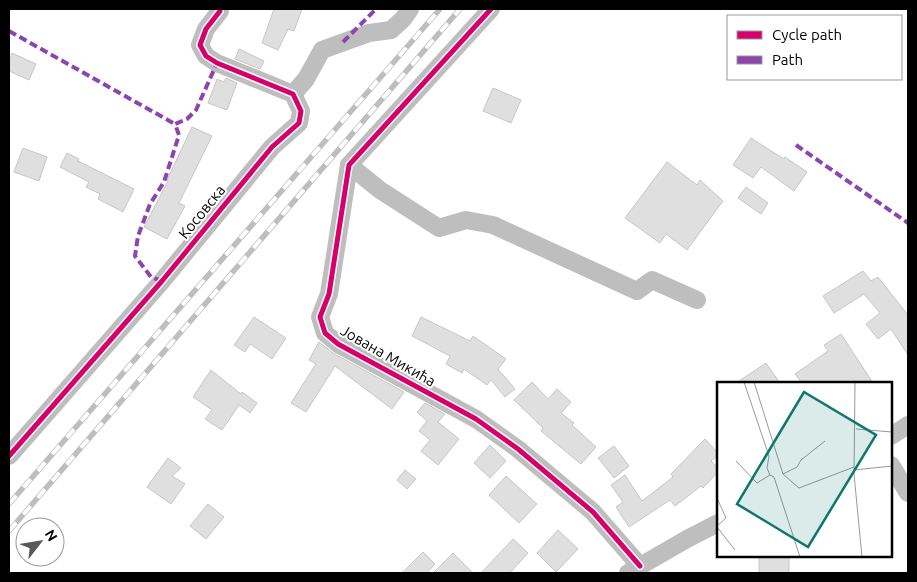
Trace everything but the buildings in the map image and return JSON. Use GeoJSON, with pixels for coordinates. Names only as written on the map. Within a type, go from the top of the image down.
{"type":"FeatureCollection","features":[{"type":"Feature","properties":{"kind":"street"},"geometry":{"type":"LineString","coordinates":[[220,9],[206,29],[200,45],[206,56],[217,63],[293,94],[306,79],[322,50],[369,33],[391,30],[403,19],[410,9]]}},
{"type":"Feature","properties":{"kind":"street"},"geometry":{"type":"LineString","coordinates":[[491,9],[349,166],[380,190],[438,228],[466,220],[493,225],[637,291],[652,280],[697,300]]}},
{"type":"Feature","properties":{"kind":"street","name":"Косовска"},"geometry":{"type":"LineString","coordinates":[[9,456],[162,282],[272,146],[299,123],[301,111],[293,94]]}},
{"type":"Feature","properties":{"kind":"street","name":"Јована Микића"},"geometry":{"type":"LineString","coordinates":[[349,166],[329,294],[320,317],[325,333],[338,344],[476,419],[518,449],[593,512],[634,570],[717,524]]}},
{"type":"Feature","properties":{"kind":"street"},"geometry":{"type":"LineString","coordinates":[[892,435],[908,426]]}},
{"type":"Feature","properties":{"kind":"street"},"geometry":{"type":"LineString","coordinates":[[892,467],[908,493]]}},
{"type":"Feature","properties":{"kind":"railway"},"geometry":{"type":"LineString","coordinates":[[9,504],[440,9]]}},
{"type":"Feature","properties":{"kind":"railway"},"geometry":{"type":"LineString","coordinates":[[9,531],[460,9]]}},
{"type":"Feature","properties":{"kind":"marked path"},"geometry":{"type":"LineString","coordinates":[[343,42],[376,9]]}},
{"type":"Feature","properties":{"kind":"marked path"},"geometry":{"type":"LineString","coordinates":[[9,31],[175,124]]}},
{"type":"Feature","properties":{"kind":"marked path"},"geometry":{"type":"LineString","coordinates":[[162,281],[151,277],[135,256],[138,236],[150,204],[164,182],[179,135],[175,124],[187,119],[196,110],[217,63]]}},
{"type":"Feature","properties":{"kind":"marked path"},"geometry":{"type":"LineString","coordinates":[[796,145],[908,223]]}},
{"type":"Feature","properties":{"kind":"cycle path"},"geometry":{"type":"LineString","coordinates":[[9,456],[162,281],[272,147],[299,123],[301,111],[293,94],[217,63],[206,56],[200,45],[206,29],[220,9]]}},
{"type":"Feature","properties":{"kind":"cycle path"},"geometry":{"type":"LineString","coordinates":[[491,9],[349,165],[329,294],[320,317],[325,333],[338,344],[476,419],[518,449],[593,512],[640,566]]}}]}
